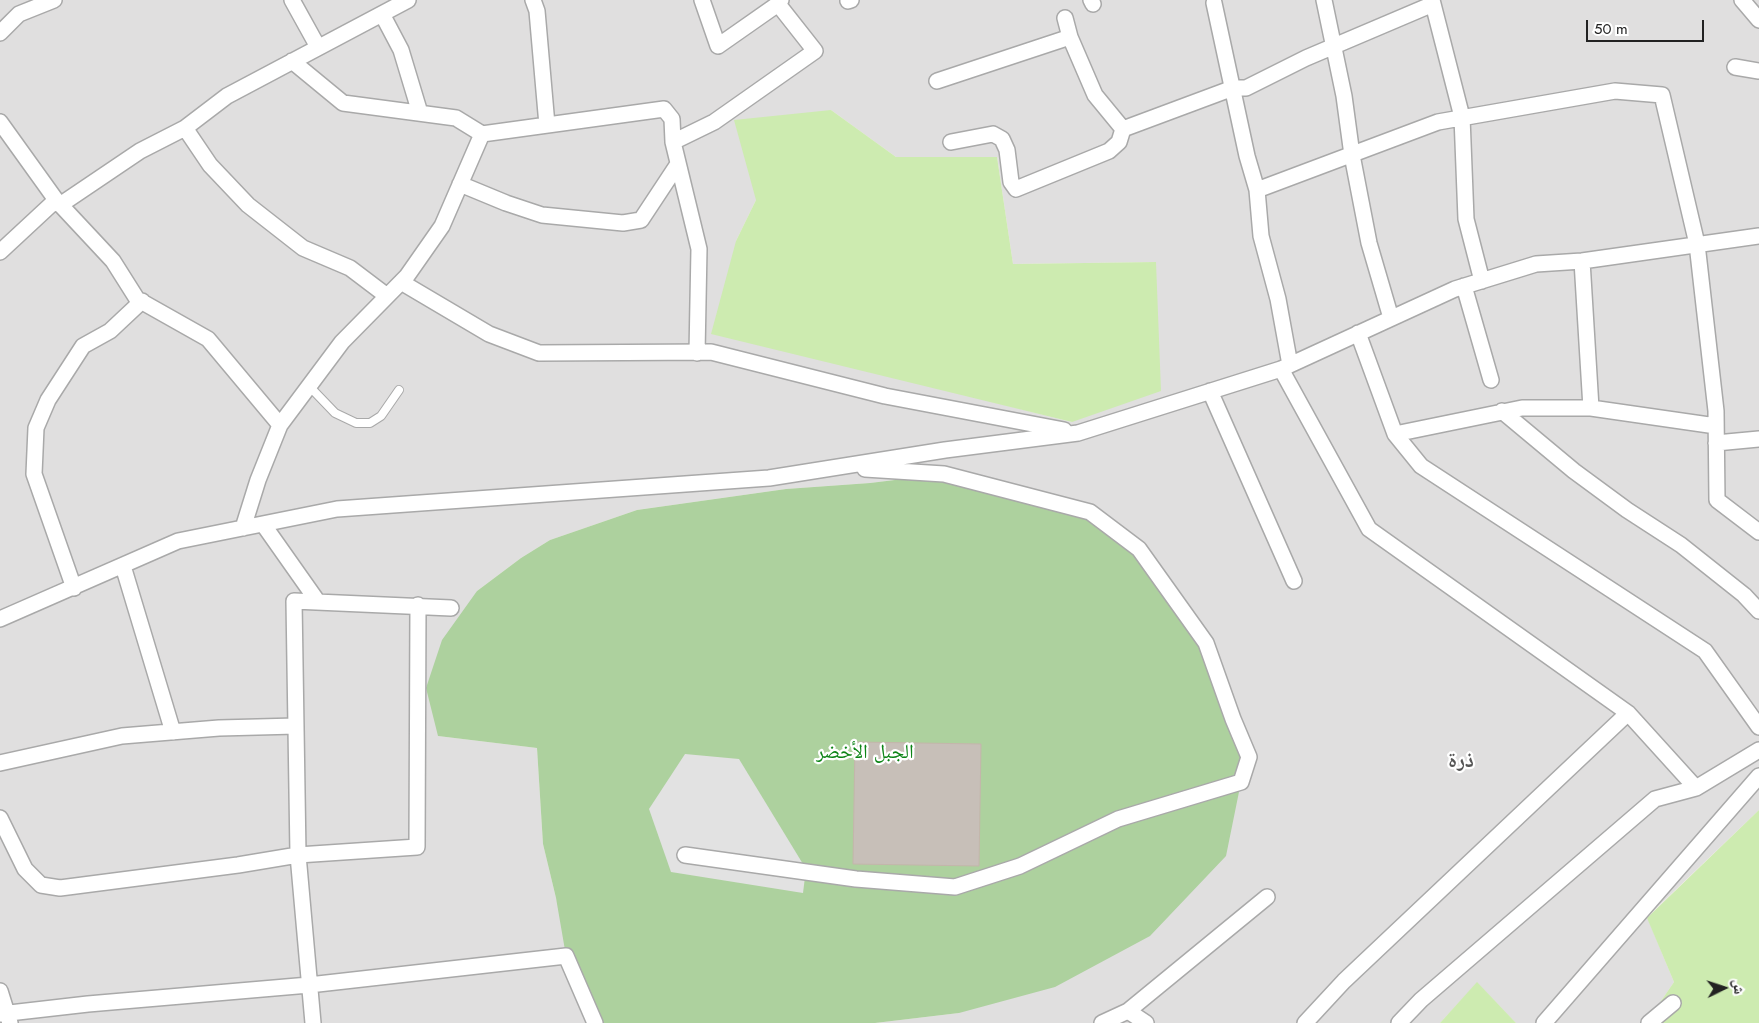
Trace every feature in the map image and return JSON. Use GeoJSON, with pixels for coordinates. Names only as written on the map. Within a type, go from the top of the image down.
{"type":"FeatureCollection","features":[{"type":"Feature","properties":{"kind":"street"},"geometry":{"type":"LineString","coordinates":[[0,33],[20,14],[54,0]]}},
{"type":"Feature","properties":{"kind":"street"},"geometry":{"type":"LineString","coordinates":[[292,0],[318,47]]}},
{"type":"Feature","properties":{"kind":"street"},"geometry":{"type":"LineString","coordinates":[[0,252],[58,202],[140,151],[185,128],[227,96],[408,0]]}},
{"type":"Feature","properties":{"kind":"street"},"geometry":{"type":"LineString","coordinates":[[533,0],[537,11],[547,126]]}},
{"type":"Feature","properties":{"kind":"street"},"geometry":{"type":"LineString","coordinates":[[673,142],[714,122],[815,52],[780,2],[718,46],[702,0]]}},
{"type":"Feature","properties":{"kind":"street"},"geometry":{"type":"LineString","coordinates":[[1324,0],[1369,243],[1391,318]]}},
{"type":"Feature","properties":{"kind":"street"},"geometry":{"type":"LineString","coordinates":[[1742,0],[1759,20]]}},
{"type":"Feature","properties":{"kind":"street"},"geometry":{"type":"LineString","coordinates":[[1123,129],[1233,88],[1246,88],[1432,2],[1462,117],[1466,219],[1482,281]]}},
{"type":"Feature","properties":{"kind":"street"},"geometry":{"type":"LineString","coordinates":[[1214,3],[1247,156],[1257,190],[1261,236],[1278,299],[1286,367],[1369,529],[1628,713],[1696,788]]}},
{"type":"Feature","properties":{"kind":"street"},"geometry":{"type":"LineString","coordinates":[[382,14],[401,50],[420,113]]}},
{"type":"Feature","properties":{"kind":"street"},"geometry":{"type":"LineString","coordinates":[[1065,18],[1070,37],[1095,95],[1123,129]]}},
{"type":"Feature","properties":{"kind":"street"},"geometry":{"type":"LineString","coordinates":[[937,81],[1070,37]]}},
{"type":"Feature","properties":{"kind":"street"},"geometry":{"type":"LineString","coordinates":[[292,61],[343,103],[456,118],[482,134],[664,109],[672,119],[673,142],[699,248],[697,353]]}},
{"type":"Feature","properties":{"kind":"street"},"geometry":{"type":"LineString","coordinates":[[1735,67],[1759,71]]}},
{"type":"Feature","properties":{"kind":"street"},"geometry":{"type":"LineString","coordinates":[[1257,190],[1438,122],[1615,91],[1662,95],[1697,244],[1716,426],[1717,500],[1759,532]]}},
{"type":"Feature","properties":{"kind":"street"},"geometry":{"type":"LineString","coordinates":[[0,122],[58,202],[113,261],[137,298],[208,339],[280,425]]}},
{"type":"Feature","properties":{"kind":"street"},"geometry":{"type":"LineString","coordinates":[[185,128],[210,165],[248,205],[302,248],[350,268],[387,296]]}},
{"type":"Feature","properties":{"kind":"street"},"geometry":{"type":"LineString","coordinates":[[951,142],[993,134],[1002,140],[1007,150],[1010,182],[1016,189],[1109,151],[1119,142],[1123,129]]}},
{"type":"Feature","properties":{"kind":"street"},"geometry":{"type":"LineString","coordinates":[[243,528],[258,480],[280,425],[342,342],[401,282],[442,226],[482,134]]}},
{"type":"Feature","properties":{"kind":"street"},"geometry":{"type":"LineString","coordinates":[[460,184],[506,203],[542,215],[623,223],[641,220],[678,164]]}},
{"type":"Feature","properties":{"kind":"street"},"geometry":{"type":"LineString","coordinates":[[0,619],[178,541],[337,509],[769,478],[1078,433],[1286,367],[1464,286],[1536,264],[1582,261],[1759,236]]}},
{"type":"Feature","properties":{"kind":"street"},"geometry":{"type":"LineString","coordinates":[[1582,261],[1591,408]]}},
{"type":"Feature","properties":{"kind":"street"},"geometry":{"type":"LineString","coordinates":[[401,282],[489,334],[539,352],[711,352],[885,396],[1078,433]]}},
{"type":"Feature","properties":{"kind":"street"},"geometry":{"type":"LineString","coordinates":[[1464,286],[1491,380]]}},
{"type":"Feature","properties":{"kind":"street"},"geometry":{"type":"LineString","coordinates":[[74,588],[34,474],[36,428],[48,400],[83,346],[110,330],[142,301]]}},
{"type":"Feature","properties":{"kind":"street"},"geometry":{"type":"LineString","coordinates":[[1358,333],[1395,434],[1421,466],[1704,651],[1759,727]]}},
{"type":"Feature","properties":{"kind":"street"},"geometry":{"type":"LineString","coordinates":[[1210,391],[1294,580]]}},
{"type":"Feature","properties":{"kind":"street"},"geometry":{"type":"LineString","coordinates":[[1395,434],[1522,408],[1591,408],[1716,426]]}},
{"type":"Feature","properties":{"kind":"street"},"geometry":{"type":"LineString","coordinates":[[1502,411],[1596,488],[1681,545],[1744,595],[1759,611]]}},
{"type":"Feature","properties":{"kind":"street"},"geometry":{"type":"LineString","coordinates":[[1716,443],[1759,439]]}},
{"type":"Feature","properties":{"kind":"street"},"geometry":{"type":"LineString","coordinates":[[685,855],[856,879],[955,886],[1020,866],[1118,819],[1241,782],[1249,757],[1233,720],[1206,643],[1139,549],[1090,512],[944,474],[834,468]]}},
{"type":"Feature","properties":{"kind":"street"},"geometry":{"type":"LineString","coordinates":[[263,524],[318,602]]}},
{"type":"Feature","properties":{"kind":"street"},"geometry":{"type":"LineString","coordinates":[[123,566],[173,732]]}},
{"type":"Feature","properties":{"kind":"street"},"geometry":{"type":"LineString","coordinates":[[313,1023],[298,855],[294,601],[451,608]]}},
{"type":"Feature","properties":{"kind":"street"},"geometry":{"type":"LineString","coordinates":[[0,818],[25,869],[41,885],[60,888],[238,865],[298,855],[417,847],[418,606]]}},
{"type":"Feature","properties":{"kind":"street"},"geometry":{"type":"LineString","coordinates":[[1306,1023],[1344,980],[1628,713]]}},
{"type":"Feature","properties":{"kind":"street"},"geometry":{"type":"LineString","coordinates":[[0,763],[122,736],[219,728],[296,726]]}},
{"type":"Feature","properties":{"kind":"street"},"geometry":{"type":"LineString","coordinates":[[1399,1023],[1421,1000],[1655,799],[1696,788],[1759,750]]}},
{"type":"Feature","properties":{"kind":"street"},"geometry":{"type":"LineString","coordinates":[[1544,1023],[1759,776]]}},
{"type":"Feature","properties":{"kind":"street"},"geometry":{"type":"LineString","coordinates":[[1102,1023],[1128,1011],[1267,897]]}},
{"type":"Feature","properties":{"kind":"street"},"geometry":{"type":"LineString","coordinates":[[0,991],[6,1017],[309,986],[566,956],[595,1023]]}},
{"type":"Feature","properties":{"kind":"street"},"geometry":{"type":"LineString","coordinates":[[1649,1023],[1673,1003]]}},
{"type":"Feature","properties":{"kind":"street"},"geometry":{"type":"LineString","coordinates":[[1128,1011],[1146,1023]]}},
{"type":"Feature","properties":{"kind":"lane"},"geometry":{"type":"LineString","coordinates":[[309,386],[335,413],[356,423],[370,423],[381,416],[399,390]]}},
{"type":"Feature","properties":{"kind":"shaded area"},"geometry":{"type":"Polygon","coordinates":[[[0,0],[1759,0],[1759,810],[1647,917],[1674,982],[1646,1023],[1516,1023],[1477,983],[1440,1023],[875,1023],[959,1013],[944,474],[870,483],[786,489],[637,510],[550,540],[521,558],[477,591],[438,736],[537,748],[543,844],[556,898],[595,1023],[2,1023],[0,1017],[0,0]],[[831,110],[756,200],[736,241],[902,379],[1072,422],[1156,262],[1013,264],[997,157],[896,157],[831,110]]]}},
{"type":"Feature","properties":{"kind":"shaded area"},"geometry":{"type":"Polygon","coordinates":[[[685,754],[739,759],[806,869],[803,893],[671,872],[649,809],[685,754]]]}},
{"type":"Feature","properties":{"kind":"green space"},"geometry":{"type":"Polygon","coordinates":[[[831,110],[896,157],[997,157],[1013,264],[1156,262],[1161,391],[1072,422],[711,334],[736,241],[756,200],[734,120],[831,110]]]}},
{"type":"Feature","properties":{"kind":"green space","name":"الجبل الأخضر"},"geometry":{"type":"Polygon","coordinates":[[[944,474],[1090,512],[1139,549],[1206,643],[1249,757],[1241,782],[1226,856],[1150,936],[1055,987],[959,1013],[875,1023],[595,1023],[566,956],[556,898],[543,844],[537,748],[438,736],[426,688],[442,640],[477,591],[521,558],[550,540],[637,510],[786,489],[870,483],[944,474]]]}},
{"type":"Feature","properties":{"kind":"green space"},"geometry":{"type":"Polygon","coordinates":[[[1759,810],[1759,1023],[1646,1023],[1674,982],[1647,918],[1759,810]]]}},
{"type":"Feature","properties":{"kind":"green space"},"geometry":{"type":"Polygon","coordinates":[[[1477,982],[1516,1023],[1440,1023],[1477,982]]]}},
{"type":"Feature","properties":{"kind":"building"},"geometry":{"type":"Polygon","coordinates":[[[855,742],[981,744],[979,866],[853,864],[855,742]]]}},
{"type":"Feature","properties":{"kind":"district","name":"ذرة"},"geometry":{"type":"Point","coordinates":[1461,762]}}]}
